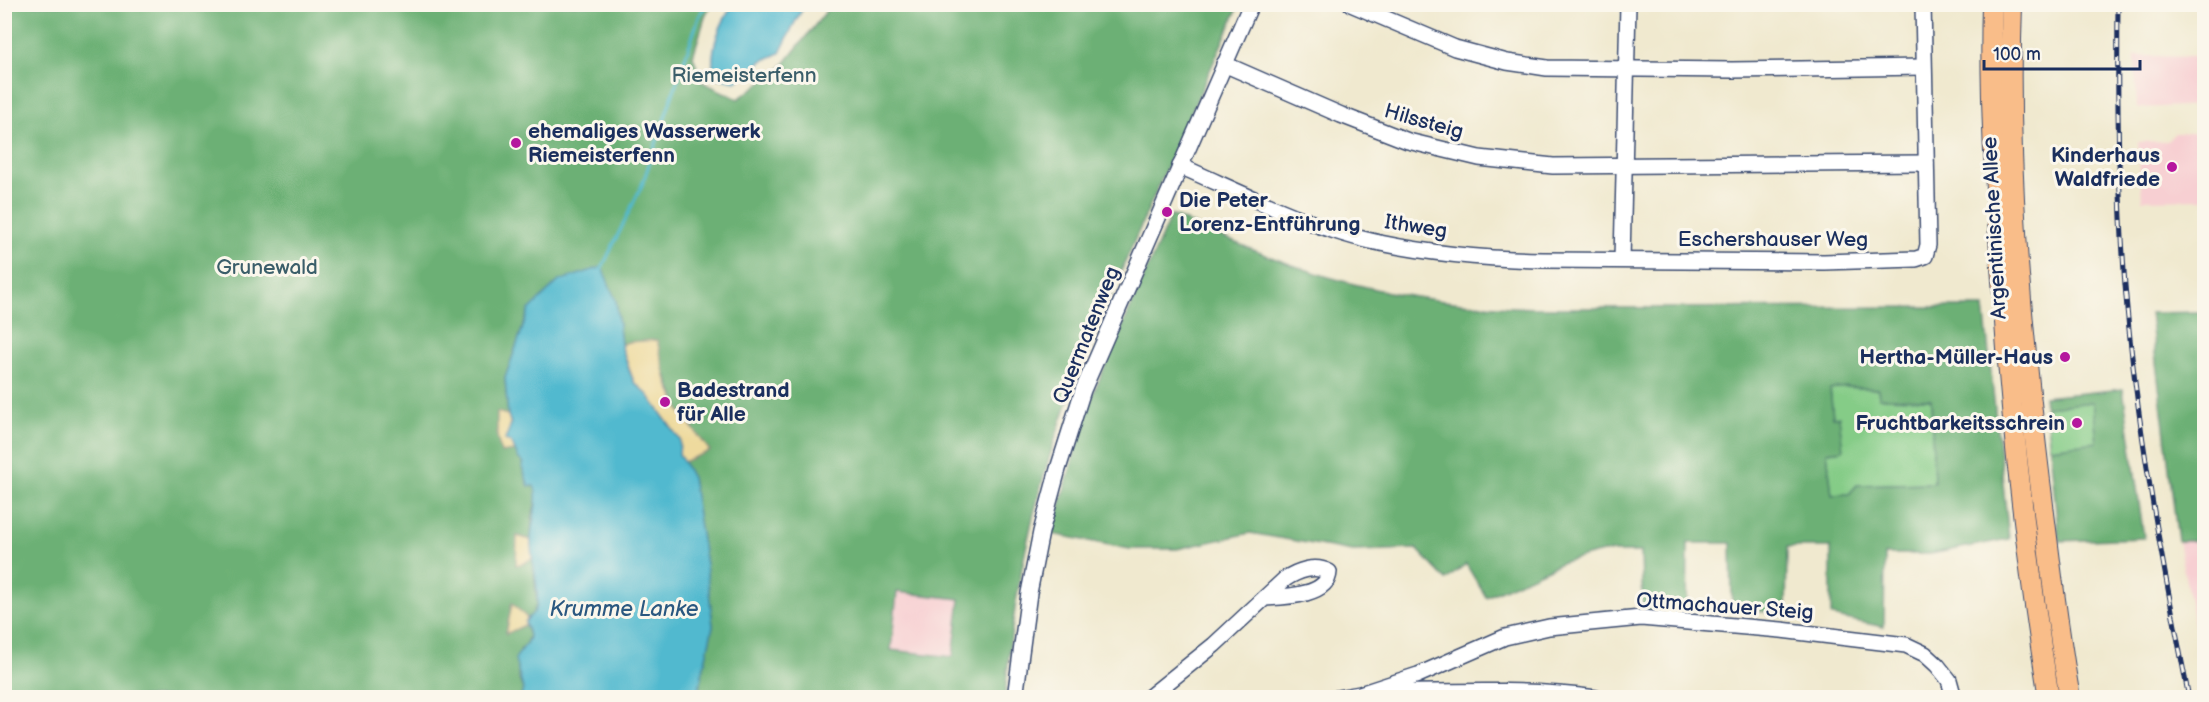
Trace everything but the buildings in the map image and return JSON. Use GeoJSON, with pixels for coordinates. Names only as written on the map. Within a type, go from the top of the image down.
{"type":"FeatureCollection","features":[{"type":"Feature","properties":{"kind":"main road","name":"Argentinische Allee"},"geometry":{"type":"LineString","coordinates":[[1992,4],[1994,184],[2006,355],[2024,518],[2049,698]]}},
{"type":"Feature","properties":{"kind":"main road","name":"Argentinische Allee"},"geometry":{"type":"LineString","coordinates":[[2012,4],[2013,174],[2024,338],[2053,588],[2070,698]]}},
{"type":"Feature","properties":{"kind":"street","name":"Quermatenweg"},"geometry":{"type":"LineString","coordinates":[[1015,698],[1029,593],[1041,532],[1083,390],[1251,4]]}},
{"type":"Feature","properties":{"kind":"street"},"geometry":{"type":"LineString","coordinates":[[1351,4],[1455,48],[1507,62],[1547,68],[1731,70],[1923,67]]}},
{"type":"Feature","properties":{"kind":"street"},"geometry":{"type":"LineString","coordinates":[[1622,260],[1628,4]]}},
{"type":"Feature","properties":{"kind":"street","name":"Eschershauser Weg"},"geometry":{"type":"LineString","coordinates":[[1622,260],[1824,262],[1916,259],[1925,256],[1928,245],[1923,4]]}},
{"type":"Feature","properties":{"kind":"street","name":"Hilssteig"},"geometry":{"type":"LineString","coordinates":[[1224,64],[1341,115],[1408,141],[1479,158],[1516,163],[1553,166],[1624,165]]}},
{"type":"Feature","properties":{"kind":"street"},"geometry":{"type":"LineString","coordinates":[[1624,165],[1926,164]]}},
{"type":"Feature","properties":{"kind":"street","name":"Ithweg"},"geometry":{"type":"LineString","coordinates":[[1180,166],[1315,223],[1379,243],[1509,260],[1622,260]]}},
{"type":"Feature","properties":{"kind":"street"},"geometry":{"type":"LineString","coordinates":[[1148,698],[1214,645],[1266,598]]}},
{"type":"Feature","properties":{"kind":"street","name":"Ottmachauer Steig"},"geometry":{"type":"LineString","coordinates":[[1336,698],[1361,696],[1418,675],[1505,637],[1549,627],[1641,618],[1781,630],[1906,645],[1926,654],[1936,665],[1949,680],[1954,698]]}},
{"type":"Feature","properties":{"kind":"street"},"geometry":{"type":"LineString","coordinates":[[1361,696],[1472,692],[1575,695],[1596,698]]}},
{"type":"Feature","properties":{"kind":"shaded area"},"geometry":{"type":"Polygon","coordinates":[[[2135,56],[2204,57],[2204,105],[2137,108],[2135,56]]]}},
{"type":"Feature","properties":{"kind":"shaded area","name":"Kinderhaus Waldfriede"},"geometry":{"type":"Polygon","coordinates":[[[2175,133],[2204,133],[2204,199],[2142,200],[2138,142],[2167,141],[2175,133]]]}},
{"type":"Feature","properties":{"kind":"shaded area"},"geometry":{"type":"Polygon","coordinates":[[[2178,541],[2204,541],[2204,673],[2178,541]]]}},
{"type":"Feature","properties":{"kind":"shaded area"},"geometry":{"type":"Polygon","coordinates":[[[897,592],[960,599],[954,657],[890,650],[897,592]]]}},
{"type":"Feature","properties":{"kind":"green space","name":"Grunewald"},"geometry":{"type":"Polygon","coordinates":[[[4,5],[711,5],[693,56],[702,82],[738,99],[780,69],[830,5],[1239,5],[1113,289],[1061,421],[1043,479],[1021,572],[1011,634],[1005,698],[697,697],[713,626],[692,478],[683,462],[709,450],[680,411],[663,367],[628,342],[621,345],[616,301],[529,310],[505,378],[508,415],[497,413],[501,453],[515,451],[524,463],[522,467],[529,486],[534,486],[538,493],[532,518],[531,540],[517,536],[517,550],[522,564],[533,558],[537,603],[532,616],[527,618],[512,604],[506,633],[525,625],[529,635],[526,644],[520,650],[518,677],[523,689],[521,697],[5,697],[4,5]],[[897,592],[891,650],[953,657],[960,599],[897,592]]]}},
{"type":"Feature","properties":{"kind":"green space"},"geometry":{"type":"Polygon","coordinates":[[[1171,215],[1301,268],[1388,292],[1448,302],[1538,308],[1984,307],[2009,539],[1930,554],[1885,554],[1884,627],[1831,616],[1831,547],[1787,547],[1786,616],[1732,605],[1731,543],[1688,543],[1687,616],[1643,616],[1641,552],[1603,552],[1563,562],[1486,597],[1466,564],[1446,580],[1417,549],[1353,551],[1250,533],[1177,549],[1130,549],[1052,534],[1093,394],[1171,215]],[[1847,387],[1830,389],[1833,417],[1839,417],[1843,450],[1827,452],[1832,495],[1849,494],[1857,485],[1934,483],[1931,399],[1879,398],[1878,389],[1847,387]]]}},
{"type":"Feature","properties":{"kind":"green space"},"geometry":{"type":"Polygon","coordinates":[[[2204,312],[2204,541],[2178,541],[2150,313],[2204,312]]]}},
{"type":"Feature","properties":{"kind":"green space"},"geometry":{"type":"Polygon","coordinates":[[[1830,388],[1878,389],[1879,398],[1931,399],[1934,483],[1857,485],[1849,494],[1832,495],[1827,452],[1843,450],[1838,417],[1833,418],[1830,388]]]}},
{"type":"Feature","properties":{"kind":"green space"},"geometry":{"type":"Polygon","coordinates":[[[2123,389],[2144,538],[2059,541],[2050,448],[2097,442],[2093,402],[2045,407],[2044,397],[2123,389]]]}},
{"type":"Feature","properties":{"kind":"green space"},"geometry":{"type":"Polygon","coordinates":[[[2093,402],[2097,443],[2050,448],[2045,407],[2093,402]]]}},
{"type":"Feature","properties":{"kind":"sand","name":"Badestrand für Alle"},"geometry":{"type":"Polygon","coordinates":[[[657,340],[668,384],[680,411],[710,451],[683,462],[679,454],[680,440],[648,395],[634,382],[621,345],[628,342],[657,340]]]}},
{"type":"Feature","properties":{"kind":"sand"},"geometry":{"type":"Polygon","coordinates":[[[497,412],[508,415],[515,451],[501,453],[497,436],[497,412]]]}},
{"type":"Feature","properties":{"kind":"sand"},"geometry":{"type":"Polygon","coordinates":[[[517,536],[531,540],[533,558],[516,565],[517,536]]]}},
{"type":"Feature","properties":{"kind":"sand"},"geometry":{"type":"Polygon","coordinates":[[[512,603],[527,618],[525,625],[506,634],[512,603]]]}},
{"type":"Feature","properties":{"kind":"water"},"geometry":{"type":"Polygon","coordinates":[[[733,5],[805,5],[780,53],[762,61],[736,82],[714,77],[713,67],[716,39],[733,5]]]}},
{"type":"Feature","properties":{"kind":"water","name":"Krumme Lanke"},"geometry":{"type":"Polygon","coordinates":[[[602,267],[616,301],[621,345],[634,382],[648,395],[680,440],[679,454],[692,478],[713,626],[697,697],[521,697],[523,689],[515,659],[529,637],[525,622],[537,606],[531,539],[536,492],[534,486],[529,486],[522,467],[524,463],[519,459],[511,442],[505,440],[511,424],[508,415],[505,378],[529,310],[559,281],[602,267]]]}},
{"type":"Feature","properties":{"kind":"waterway"},"geometry":{"type":"LineString","coordinates":[[601,270],[642,185],[699,17],[706,4]]}},
{"type":"Feature","properties":{"kind":"railway"},"geometry":{"type":"LineString","coordinates":[[2118,4],[2119,180],[2130,337],[2151,493],[2189,698]]}},
{"type":"Feature","properties":{"kind":"place","name":"ehemaliges Wasserwerk Riemeisterfenn"},"geometry":{"type":"Point","coordinates":[516,143]}},
{"type":"Feature","properties":{"kind":"place","name":"Kinderhaus Waldfriede"},"geometry":{"type":"Point","coordinates":[2172,167]}},
{"type":"Feature","properties":{"kind":"place","name":"Die Peter Lorenz-Entführung"},"geometry":{"type":"Point","coordinates":[1167,212]}},
{"type":"Feature","properties":{"kind":"place","name":"Hertha-Müller-Haus"},"geometry":{"type":"Point","coordinates":[2065,357]}},
{"type":"Feature","properties":{"kind":"place","name":"Badestrand für Alle"},"geometry":{"type":"Point","coordinates":[665,402]}},
{"type":"Feature","properties":{"kind":"place","name":"Fruchtbarkeitsschrein"},"geometry":{"type":"Point","coordinates":[2077,423]}},
{"type":"Feature","properties":{"kind":"park label","name":"Riemeisterfenn"},"geometry":{"type":"Point","coordinates":[744,75]}}]}
